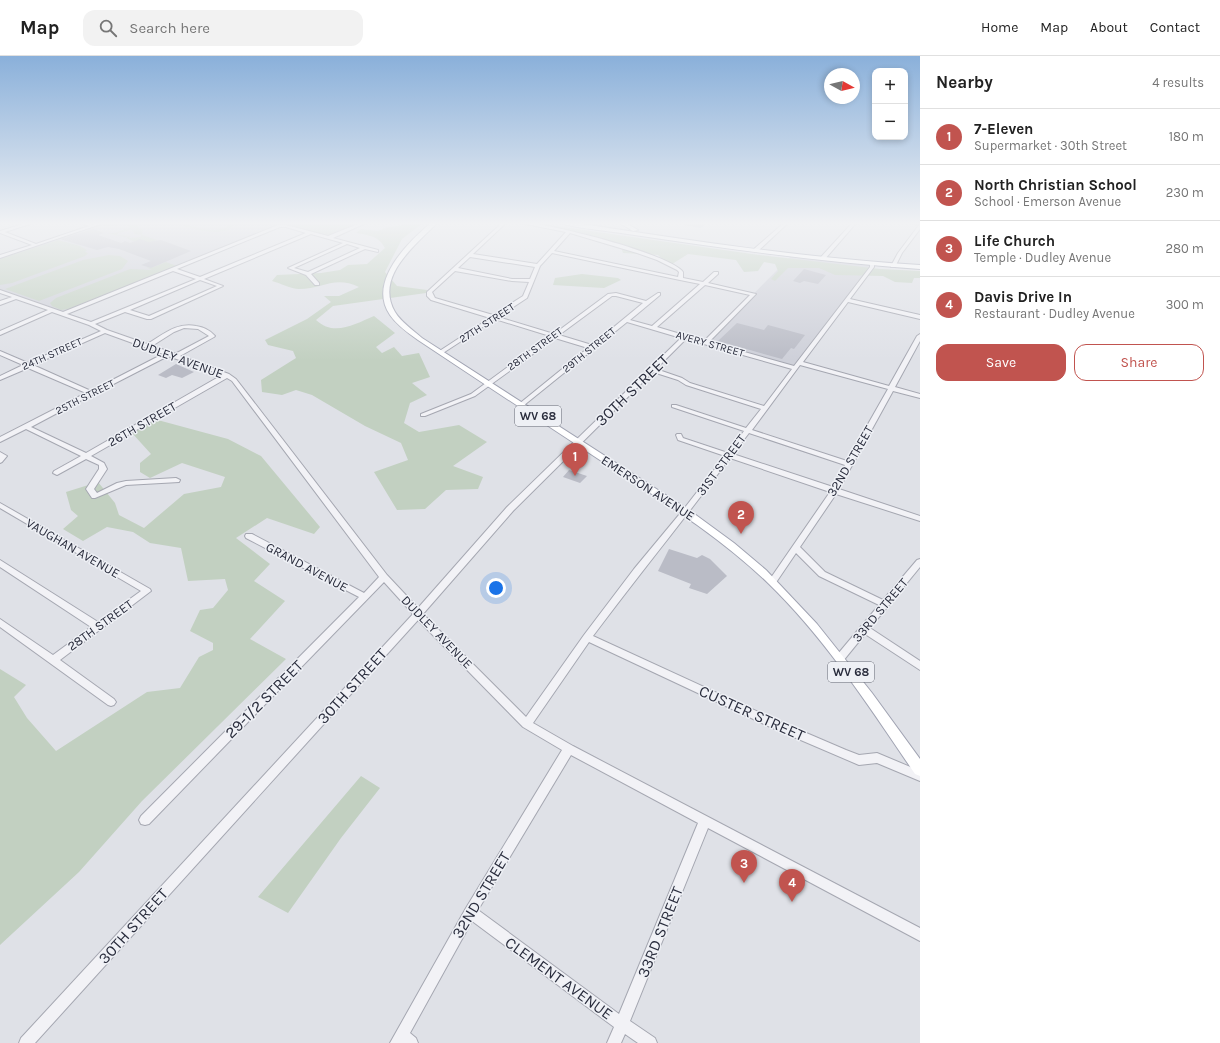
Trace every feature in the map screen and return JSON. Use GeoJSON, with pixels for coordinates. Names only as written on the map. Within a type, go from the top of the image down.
{"type":"FeatureCollection","features":[{"type":"Feature","properties":{"kind":"main road","name":"EMERSON AVENUE"},"geometry":{"type":"LineString","coordinates":[[396,268],[387,285],[386,294],[393,314],[417,336],[686,512],[719,536],[772,582],[840,658],[920,770]]}},
{"type":"Feature","properties":{"kind":"street","name":"24TH STREET"},"geometry":{"type":"LineString","coordinates":[[91,324],[226,268]]}},
{"type":"Feature","properties":{"kind":"street"},"geometry":{"type":"LineString","coordinates":[[290,268],[308,274],[317,284]]}},
{"type":"Feature","properties":{"kind":"street"},"geometry":{"type":"LineString","coordinates":[[308,274],[321,268]]}},
{"type":"Feature","properties":{"kind":"street","name":"27TH STREET"},"geometry":{"type":"LineString","coordinates":[[441,352],[525,298],[537,268]]}},
{"type":"Feature","properties":{"kind":"street"},"geometry":{"type":"LineString","coordinates":[[628,268],[754,294],[705,343]]}},
{"type":"Feature","properties":{"kind":"street"},"geometry":{"type":"LineString","coordinates":[[677,268],[681,272],[680,279]]}},
{"type":"Feature","properties":{"kind":"street","name":"31ST STREET"},"geometry":{"type":"LineString","coordinates":[[527,724],[587,637],[636,572],[686,512],[871,268]]}},
{"type":"Feature","properties":{"kind":"street"},"geometry":{"type":"LineString","coordinates":[[62,314],[172,269],[221,286],[149,318],[126,310]]}},
{"type":"Feature","properties":{"kind":"street"},"geometry":{"type":"LineString","coordinates":[[532,281],[512,280],[454,269],[429,292],[430,296],[437,300],[592,347]]}},
{"type":"Feature","properties":{"kind":"street"},"geometry":{"type":"LineString","coordinates":[[653,328],[716,273]]}},
{"type":"Feature","properties":{"kind":"street","name":"DUDLEY AVENUE"},"geometry":{"type":"LineString","coordinates":[[0,291],[227,375],[234,380],[384,578],[527,724],[569,749],[920,935]]}},
{"type":"Feature","properties":{"kind":"street","name":"28TH STREET"},"geometry":{"type":"LineString","coordinates":[[423,415],[473,395],[610,294],[616,294],[647,303]]}},
{"type":"Feature","properties":{"kind":"street","name":"29TH STREET"},"geometry":{"type":"LineString","coordinates":[[521,405],[658,294]]}},
{"type":"Feature","properties":{"kind":"street"},"geometry":{"type":"LineString","coordinates":[[0,303],[16,297]]}},
{"type":"Feature","properties":{"kind":"street"},"geometry":{"type":"LineString","coordinates":[[847,300],[920,317]]}},
{"type":"Feature","properties":{"kind":"street"},"geometry":{"type":"LineString","coordinates":[[0,333],[52,310]]}},
{"type":"Feature","properties":{"kind":"street","name":"AVERY STREET"},"geometry":{"type":"LineString","coordinates":[[625,320],[795,368]]}},
{"type":"Feature","properties":{"kind":"street","name":"25TH STREET"},"geometry":{"type":"LineString","coordinates":[[0,440],[212,336],[208,331],[186,326],[179,327],[166,333],[159,340],[148,346]]}},
{"type":"Feature","properties":{"kind":"street","name":"24TH STREET"},"geometry":{"type":"LineString","coordinates":[[0,378],[105,331]]}},
{"type":"Feature","properties":{"kind":"street","name":"32ND STREET"},"geometry":{"type":"LineString","coordinates":[[772,582],[835,490],[920,336]]}},
{"type":"Feature","properties":{"kind":"street","name":"30TH STREET"},"geometry":{"type":"LineString","coordinates":[[26,1043],[418,614],[510,509],[556,462],[685,337]]}},
{"type":"Feature","properties":{"kind":"street"},"geometry":{"type":"LineString","coordinates":[[0,353],[93,394]]}},
{"type":"Feature","properties":{"kind":"street"},"geometry":{"type":"LineString","coordinates":[[799,363],[920,396]]}},
{"type":"Feature","properties":{"kind":"street"},"geometry":{"type":"LineString","coordinates":[[652,370],[680,379],[688,384],[765,408]]}},
{"type":"Feature","properties":{"kind":"street","name":"26TH STREET"},"geometry":{"type":"LineString","coordinates":[[57,473],[227,375]]}},
{"type":"Feature","properties":{"kind":"street"},"geometry":{"type":"LineString","coordinates":[[674,406],[849,464]]}},
{"type":"Feature","properties":{"kind":"street"},"geometry":{"type":"LineString","coordinates":[[26,427],[102,464],[103,469],[90,489],[95,496],[104,494],[120,485],[176,480]]}},
{"type":"Feature","properties":{"kind":"street"},"geometry":{"type":"LineString","coordinates":[[679,435],[680,439],[920,519]]}},
{"type":"Feature","properties":{"kind":"street"},"geometry":{"type":"LineString","coordinates":[[0,454],[4,456],[0,461]]}},
{"type":"Feature","properties":{"kind":"street","name":"VAUGHAN AVENUE"},"geometry":{"type":"LineString","coordinates":[[0,505],[147,591]]}},
{"type":"Feature","properties":{"kind":"street","name":"GRAND AVENUE"},"geometry":{"type":"LineString","coordinates":[[249,536],[365,597]]}},
{"type":"Feature","properties":{"kind":"street"},"geometry":{"type":"LineString","coordinates":[[796,548],[822,574],[884,604]]}},
{"type":"Feature","properties":{"kind":"street"},"geometry":{"type":"LineString","coordinates":[[0,562],[98,627]]}},
{"type":"Feature","properties":{"kind":"street","name":"33RD STREET"},"geometry":{"type":"LineString","coordinates":[[840,658],[920,562]]}},
{"type":"Feature","properties":{"kind":"street","name":"29-1/2 STREET"},"geometry":{"type":"LineString","coordinates":[[145,820],[384,578]]}},
{"type":"Feature","properties":{"kind":"street","name":"28TH STREET"},"geometry":{"type":"LineString","coordinates":[[53,660],[147,591]]}},
{"type":"Feature","properties":{"kind":"street"},"geometry":{"type":"LineString","coordinates":[[0,622],[111,702]]}},
{"type":"Feature","properties":{"kind":"street"},"geometry":{"type":"LineString","coordinates":[[864,629],[920,666]]}},
{"type":"Feature","properties":{"kind":"street","name":"CUSTER STREET"},"geometry":{"type":"LineString","coordinates":[[587,637],[772,723],[842,753],[859,760],[877,758],[920,776]]}},
{"type":"Feature","properties":{"kind":"street","name":"32ND STREET"},"geometry":{"type":"LineString","coordinates":[[403,1040],[470,912],[569,749]]}},
{"type":"Feature","properties":{"kind":"street","name":"33RD STREET"},"geometry":{"type":"LineString","coordinates":[[614,1043],[623,1025],[705,821]]}},
{"type":"Feature","properties":{"kind":"street","name":"CLEMENT AVENUE"},"geometry":{"type":"LineString","coordinates":[[470,912],[623,1025],[650,1043]]}},
{"type":"Feature","properties":{"kind":"shaded area"},"geometry":{"type":"Polygon","coordinates":[[[0,268],[176,268],[62,314],[0,291],[0,268]]]}},
{"type":"Feature","properties":{"kind":"shaded area"},"geometry":{"type":"Polygon","coordinates":[[[779,268],[871,268],[795,368],[705,343],[779,268]]]}},
{"type":"Feature","properties":{"kind":"green space"},"geometry":{"type":"Polygon","coordinates":[[[0,268],[52,268],[12,283],[0,285],[0,268]]]}},
{"type":"Feature","properties":{"kind":"green space"},"geometry":{"type":"Polygon","coordinates":[[[61,268],[123,268],[39,301],[5,289],[61,268]]]}},
{"type":"Feature","properties":{"kind":"green space"},"geometry":{"type":"Polygon","coordinates":[[[148,268],[172,268],[68,309],[61,310],[52,306],[50,303],[56,298],[130,269],[152,270],[148,268]]]}},
{"type":"Feature","properties":{"kind":"green space"},"geometry":{"type":"Polygon","coordinates":[[[343,268],[387,268],[385,272],[397,286],[427,290],[426,293],[333,306],[316,320],[330,328],[337,328],[352,325],[374,316],[395,333],[376,347],[382,353],[394,347],[402,356],[419,353],[430,377],[412,383],[427,395],[410,403],[404,423],[419,432],[459,425],[487,442],[453,466],[483,477],[478,489],[446,490],[425,509],[397,510],[374,472],[408,460],[401,443],[365,426],[312,395],[296,390],[282,395],[262,392],[261,380],[296,358],[293,351],[268,345],[265,340],[307,319],[331,302],[324,296],[339,296],[359,287],[343,282],[336,282],[296,289],[272,281],[277,275],[321,273],[340,270],[343,268]]]}},
{"type":"Feature","properties":{"kind":"green space"},"geometry":{"type":"Polygon","coordinates":[[[741,268],[760,268],[758,271],[744,272],[741,268]]]}},
{"type":"Feature","properties":{"kind":"green space"},"geometry":{"type":"Polygon","coordinates":[[[777,268],[788,268],[775,281],[771,279],[778,271],[777,268]]]}},
{"type":"Feature","properties":{"kind":"green space"},"geometry":{"type":"Polygon","coordinates":[[[819,268],[872,268],[920,271],[920,278],[914,278],[912,283],[895,282],[883,276],[835,275],[819,268]]]}},
{"type":"Feature","properties":{"kind":"green space"},"geometry":{"type":"Polygon","coordinates":[[[582,274],[618,278],[621,280],[604,288],[553,285],[555,278],[582,274]]]}},
{"type":"Feature","properties":{"kind":"green space"},"geometry":{"type":"Polygon","coordinates":[[[154,419],[228,439],[261,456],[320,527],[314,534],[267,518],[236,538],[270,564],[254,581],[285,601],[250,639],[286,659],[142,801],[79,872],[0,945],[0,669],[26,685],[14,697],[27,718],[56,751],[147,692],[180,688],[199,657],[213,650],[213,643],[190,631],[200,610],[213,608],[228,590],[225,579],[188,581],[181,548],[150,543],[133,532],[107,527],[83,541],[63,529],[78,516],[71,510],[66,492],[98,482],[115,503],[119,515],[144,528],[184,494],[221,487],[225,477],[182,463],[150,478],[140,472],[140,463],[151,454],[132,433],[154,419]]]}},
{"type":"Feature","properties":{"kind":"green space"},"geometry":{"type":"Polygon","coordinates":[[[361,776],[380,788],[341,838],[288,913],[258,897],[361,776]]]}},
{"type":"Feature","properties":{"kind":"building"},"geometry":{"type":"Polygon","coordinates":[[[804,269],[826,275],[818,284],[804,281],[800,283],[793,281],[804,269]]]}},
{"type":"Feature","properties":{"kind":"building"},"geometry":{"type":"Polygon","coordinates":[[[737,323],[764,330],[768,325],[805,335],[794,349],[791,348],[782,359],[718,341],[737,323]]]}},
{"type":"Feature","properties":{"kind":"building"},"geometry":{"type":"Polygon","coordinates":[[[176,364],[194,372],[182,378],[172,375],[166,378],[158,375],[176,364]]]}},
{"type":"Feature","properties":{"kind":"building"},"geometry":{"type":"Polygon","coordinates":[[[569,470],[587,476],[580,483],[563,477],[569,470]]]}},
{"type":"Feature","properties":{"kind":"building"},"geometry":{"type":"Polygon","coordinates":[[[669,549],[697,558],[702,555],[710,559],[727,576],[707,594],[689,588],[691,584],[658,571],[669,549]]]}},
{"type":"Feature","properties":{"kind":"place","name":"7-Eleven"},"geometry":{"type":"Point","coordinates":[575,476]}},
{"type":"Feature","properties":{"kind":"place","name":"North Christian School"},"geometry":{"type":"Point","coordinates":[741,534]}},
{"type":"Feature","properties":{"kind":"place","name":"Life Church"},"geometry":{"type":"Point","coordinates":[744,883]}},
{"type":"Feature","properties":{"kind":"place","name":"Davis Drive In"},"geometry":{"type":"Point","coordinates":[792,902]}}]}
